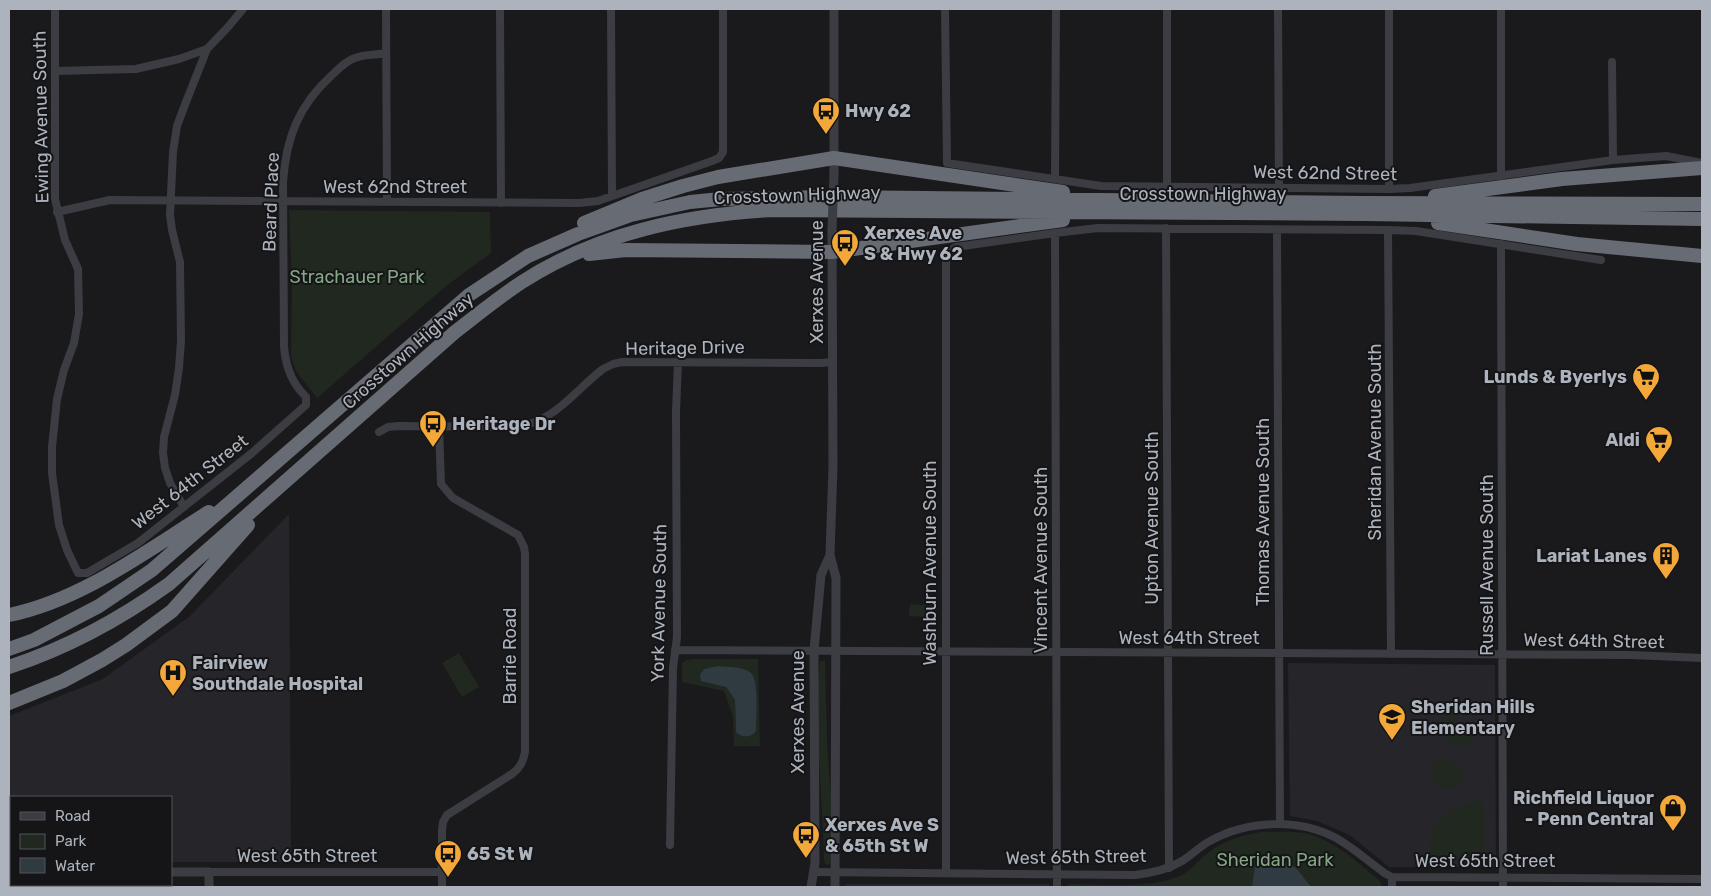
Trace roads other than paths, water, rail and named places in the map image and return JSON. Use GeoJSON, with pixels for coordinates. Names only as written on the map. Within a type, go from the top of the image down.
{"type":"FeatureCollection","features":[{"type":"Feature","properties":{"kind":"highway"},"geometry":{"type":"LineString","coordinates":[[528,256],[552,240],[589,221],[642,199],[718,177],[834,158],[1032,188],[1135,207]]}},
{"type":"Feature","properties":{"kind":"highway"},"geometry":{"type":"LineString","coordinates":[[1364,209],[1443,195],[1570,179],[1702,168]]}},
{"type":"Feature","properties":{"kind":"highway","name":"Crosstown Highway"},"geometry":{"type":"LineString","coordinates":[[9,649],[34,640],[84,614],[134,583],[170,556],[469,295],[528,256],[578,234],[631,215],[690,202],[720,199],[840,197],[1135,207]]}},
{"type":"Feature","properties":{"kind":"highway","name":"Crosstown Highway"},"geometry":{"type":"LineString","coordinates":[[1364,209],[1702,204]]}},
{"type":"Feature","properties":{"kind":"highway"},"geometry":{"type":"LineString","coordinates":[[574,255],[626,250],[832,252],[1135,207]]}},
{"type":"Feature","properties":{"kind":"highway","name":"Crosstown Highway"},"geometry":{"type":"LineString","coordinates":[[9,668],[80,639],[142,603],[180,575],[455,332],[488,306],[523,281],[574,255],[632,232],[700,216],[736,212],[831,210],[1135,207],[1364,209],[1702,219]]}},
{"type":"Feature","properties":{"kind":"highway"},"geometry":{"type":"LineString","coordinates":[[1364,209],[1577,244],[1702,256]]}},
{"type":"Feature","properties":{"kind":"highway"},"geometry":{"type":"LineString","coordinates":[[9,703],[48,687],[102,660],[126,645],[172,610],[252,521],[271,495]]}},
{"type":"Feature","properties":{"kind":"highway"},"geometry":{"type":"LineString","coordinates":[[9,615],[51,603],[77,591],[106,576],[211,510],[236,498]]}},
{"type":"Feature","properties":{"kind":"street","name":"Ewing Avenue South"},"geometry":{"type":"LineString","coordinates":[[55,9],[54,183],[57,212],[65,240],[78,269],[79,314],[74,343],[64,370],[57,399],[52,447],[52,473],[59,525],[67,550],[78,574]]}},
{"type":"Feature","properties":{"kind":"street"},"geometry":{"type":"LineString","coordinates":[[184,507],[170,483],[164,453],[164,437],[180,368],[181,341],[182,279],[170,215],[174,152],[178,126],[207,50],[243,9]]}},
{"type":"Feature","properties":{"kind":"street"},"geometry":{"type":"LineString","coordinates":[[386,9],[386,201]]}},
{"type":"Feature","properties":{"kind":"street"},"geometry":{"type":"LineString","coordinates":[[500,9],[501,203]]}},
{"type":"Feature","properties":{"kind":"street"},"geometry":{"type":"LineString","coordinates":[[611,9],[612,196]]}},
{"type":"Feature","properties":{"kind":"street","name":"West 62nd Street"},"geometry":{"type":"LineString","coordinates":[[57,212],[110,200],[501,203],[579,203],[598,201],[712,161],[719,158],[723,152],[723,9]]}},
{"type":"Feature","properties":{"kind":"street","name":"Xerxes Avenue"},"geometry":{"type":"LineString","coordinates":[[834,9],[832,231],[833,466],[830,555],[836,578],[836,872]]}},
{"type":"Feature","properties":{"kind":"street","name":"West 62nd Street"},"geometry":{"type":"LineString","coordinates":[[945,9],[947,163],[1101,186],[1389,189],[1410,188],[1613,160],[1666,156],[1702,163]]}},
{"type":"Feature","properties":{"kind":"street"},"geometry":{"type":"LineString","coordinates":[[1055,179],[1056,9]]}},
{"type":"Feature","properties":{"kind":"street"},"geometry":{"type":"LineString","coordinates":[[1167,9],[1167,186]]}},
{"type":"Feature","properties":{"kind":"street"},"geometry":{"type":"LineString","coordinates":[[1278,9],[1278,187]]}},
{"type":"Feature","properties":{"kind":"street"},"geometry":{"type":"LineString","coordinates":[[1389,9],[1389,189]]}},
{"type":"Feature","properties":{"kind":"street"},"geometry":{"type":"LineString","coordinates":[[1500,9],[1500,176]]}},
{"type":"Feature","properties":{"kind":"street"},"geometry":{"type":"LineString","coordinates":[[55,71],[136,69],[207,50]]}},
{"type":"Feature","properties":{"kind":"street","name":"Beard Place"},"geometry":{"type":"LineString","coordinates":[[306,397],[296,387],[285,361],[284,161],[289,140],[297,120],[308,101],[322,84],[338,69],[356,58],[386,53]]}},
{"type":"Feature","properties":{"kind":"street"},"geometry":{"type":"LineString","coordinates":[[1612,62],[1613,160]]}},
{"type":"Feature","properties":{"kind":"street"},"geometry":{"type":"LineString","coordinates":[[1055,233],[1098,228],[1388,230],[1416,232],[1601,260]]}},
{"type":"Feature","properties":{"kind":"street","name":"Upton Avenue South"},"geometry":{"type":"LineString","coordinates":[[1166,228],[1169,868]]}},
{"type":"Feature","properties":{"kind":"street","name":"Thomas Avenue South"},"geometry":{"type":"LineString","coordinates":[[1277,230],[1280,824]]}},
{"type":"Feature","properties":{"kind":"street","name":"Sheridan Avenue South"},"geometry":{"type":"LineString","coordinates":[[1388,230],[1391,654]]}},
{"type":"Feature","properties":{"kind":"street","name":"Washburn Avenue South"},"geometry":{"type":"LineString","coordinates":[[946,874],[946,253],[956,247],[1055,233]]}},
{"type":"Feature","properties":{"kind":"street","name":"Vincent Avenue South"},"geometry":{"type":"LineString","coordinates":[[1055,233],[1058,887]]}},
{"type":"Feature","properties":{"kind":"street","name":"Russell Avenue South"},"geometry":{"type":"LineString","coordinates":[[1501,244],[1503,887]]}},
{"type":"Feature","properties":{"kind":"street","name":"Heritage Drive"},"geometry":{"type":"LineString","coordinates":[[379,432],[388,427],[399,426],[516,427],[529,425],[553,413],[594,376],[612,364],[633,361],[833,362]]}},
{"type":"Feature","properties":{"kind":"street","name":"York Avenue South"},"geometry":{"type":"LineString","coordinates":[[670,845],[673,668],[677,637],[676,412],[678,361]]}},
{"type":"Feature","properties":{"kind":"street","name":"West 64th Street"},"geometry":{"type":"LineString","coordinates":[[78,574],[87,573],[138,543],[252,453],[306,405],[306,397]]}},
{"type":"Feature","properties":{"kind":"street","name":"Barrie Road"},"geometry":{"type":"LineString","coordinates":[[440,426],[442,484],[454,498],[518,535],[525,554],[524,761],[512,774],[447,815],[442,830],[442,887]]}},
{"type":"Feature","properties":{"kind":"street","name":"Xerxes Avenue"},"geometry":{"type":"LineString","coordinates":[[814,872],[814,650],[821,575],[830,555]]}},
{"type":"Feature","properties":{"kind":"street","name":"West 64th Street"},"geometry":{"type":"LineString","coordinates":[[675,650],[1631,655],[1702,658]]}},
{"type":"Feature","properties":{"kind":"street","name":"West 65th Street"},"geometry":{"type":"LineString","coordinates":[[814,872],[1135,875],[1153,873],[1169,868],[1209,841],[1228,832],[1253,825],[1280,824],[1313,828],[1333,837],[1345,843],[1392,877],[1702,879]]}},
{"type":"Feature","properties":{"kind":"street","name":"West 65th Street"},"geometry":{"type":"LineString","coordinates":[[172,872],[442,872]]}},
{"type":"Feature","properties":{"kind":"street"},"geometry":{"type":"LineString","coordinates":[[209,872],[209,887]]}},
{"type":"Feature","properties":{"kind":"street"},"geometry":{"type":"LineString","coordinates":[[811,887],[814,872]]}},
{"type":"Feature","properties":{"kind":"street"},"geometry":{"type":"LineString","coordinates":[[835,887],[836,872]]}},
{"type":"Feature","properties":{"kind":"street"},"geometry":{"type":"LineString","coordinates":[[1392,877],[1392,887]]}},
{"type":"Feature","properties":{"kind":"street"},"geometry":{"type":"LineString","coordinates":[[1610,878],[1610,887]]}},
{"type":"Feature","properties":{"kind":"water"},"geometry":{"type":"Polygon","coordinates":[[[718,666],[743,669],[750,672],[753,676],[757,708],[756,731],[752,735],[744,736],[736,732],[735,700],[726,687],[701,681],[700,675],[704,669],[718,666]]]}},
{"type":"Feature","properties":{"kind":"water"},"geometry":{"type":"Polygon","coordinates":[[[1267,854],[1276,861],[1289,863],[1297,869],[1311,887],[1252,887],[1257,858],[1267,854]]]}},
{"type":"Feature","properties":{"kind":"place","name":"Hwy 62"},"geometry":{"type":"Point","coordinates":[826,135]}},
{"type":"Feature","properties":{"kind":"place","name":"Xerxes Ave S & Hwy 62"},"geometry":{"type":"Point","coordinates":[845,267]}},
{"type":"Feature","properties":{"kind":"place","name":"Lunds & Byerlys"},"geometry":{"type":"Point","coordinates":[1646,401]}},
{"type":"Feature","properties":{"kind":"place","name":"Heritage Dr"},"geometry":{"type":"Point","coordinates":[433,448]}},
{"type":"Feature","properties":{"kind":"place","name":"Aldi"},"geometry":{"type":"Point","coordinates":[1659,464]}},
{"type":"Feature","properties":{"kind":"place","name":"Lariat Lanes"},"geometry":{"type":"Point","coordinates":[1666,580]}},
{"type":"Feature","properties":{"kind":"place","name":"Fairview Southdale Hospital"},"geometry":{"type":"Point","coordinates":[173,697]}},
{"type":"Feature","properties":{"kind":"place","name":"Sheridan Hills Elementary"},"geometry":{"type":"Point","coordinates":[1392,741]}},
{"type":"Feature","properties":{"kind":"place","name":"Richfield Liquor - Penn Central"},"geometry":{"type":"Point","coordinates":[1673,832]}},
{"type":"Feature","properties":{"kind":"place","name":"Xerxes Ave S & 65th St W"},"geometry":{"type":"Point","coordinates":[806,859]}},
{"type":"Feature","properties":{"kind":"place","name":"65 St W"},"geometry":{"type":"Point","coordinates":[448,878]}},
{"type":"Feature","properties":{"kind":"park label","name":"Strachauer Park"},"geometry":{"type":"Point","coordinates":[357,277]}},
{"type":"Feature","properties":{"kind":"park label","name":"Sheridan Park"},"geometry":{"type":"Point","coordinates":[1275,860]}}]}
